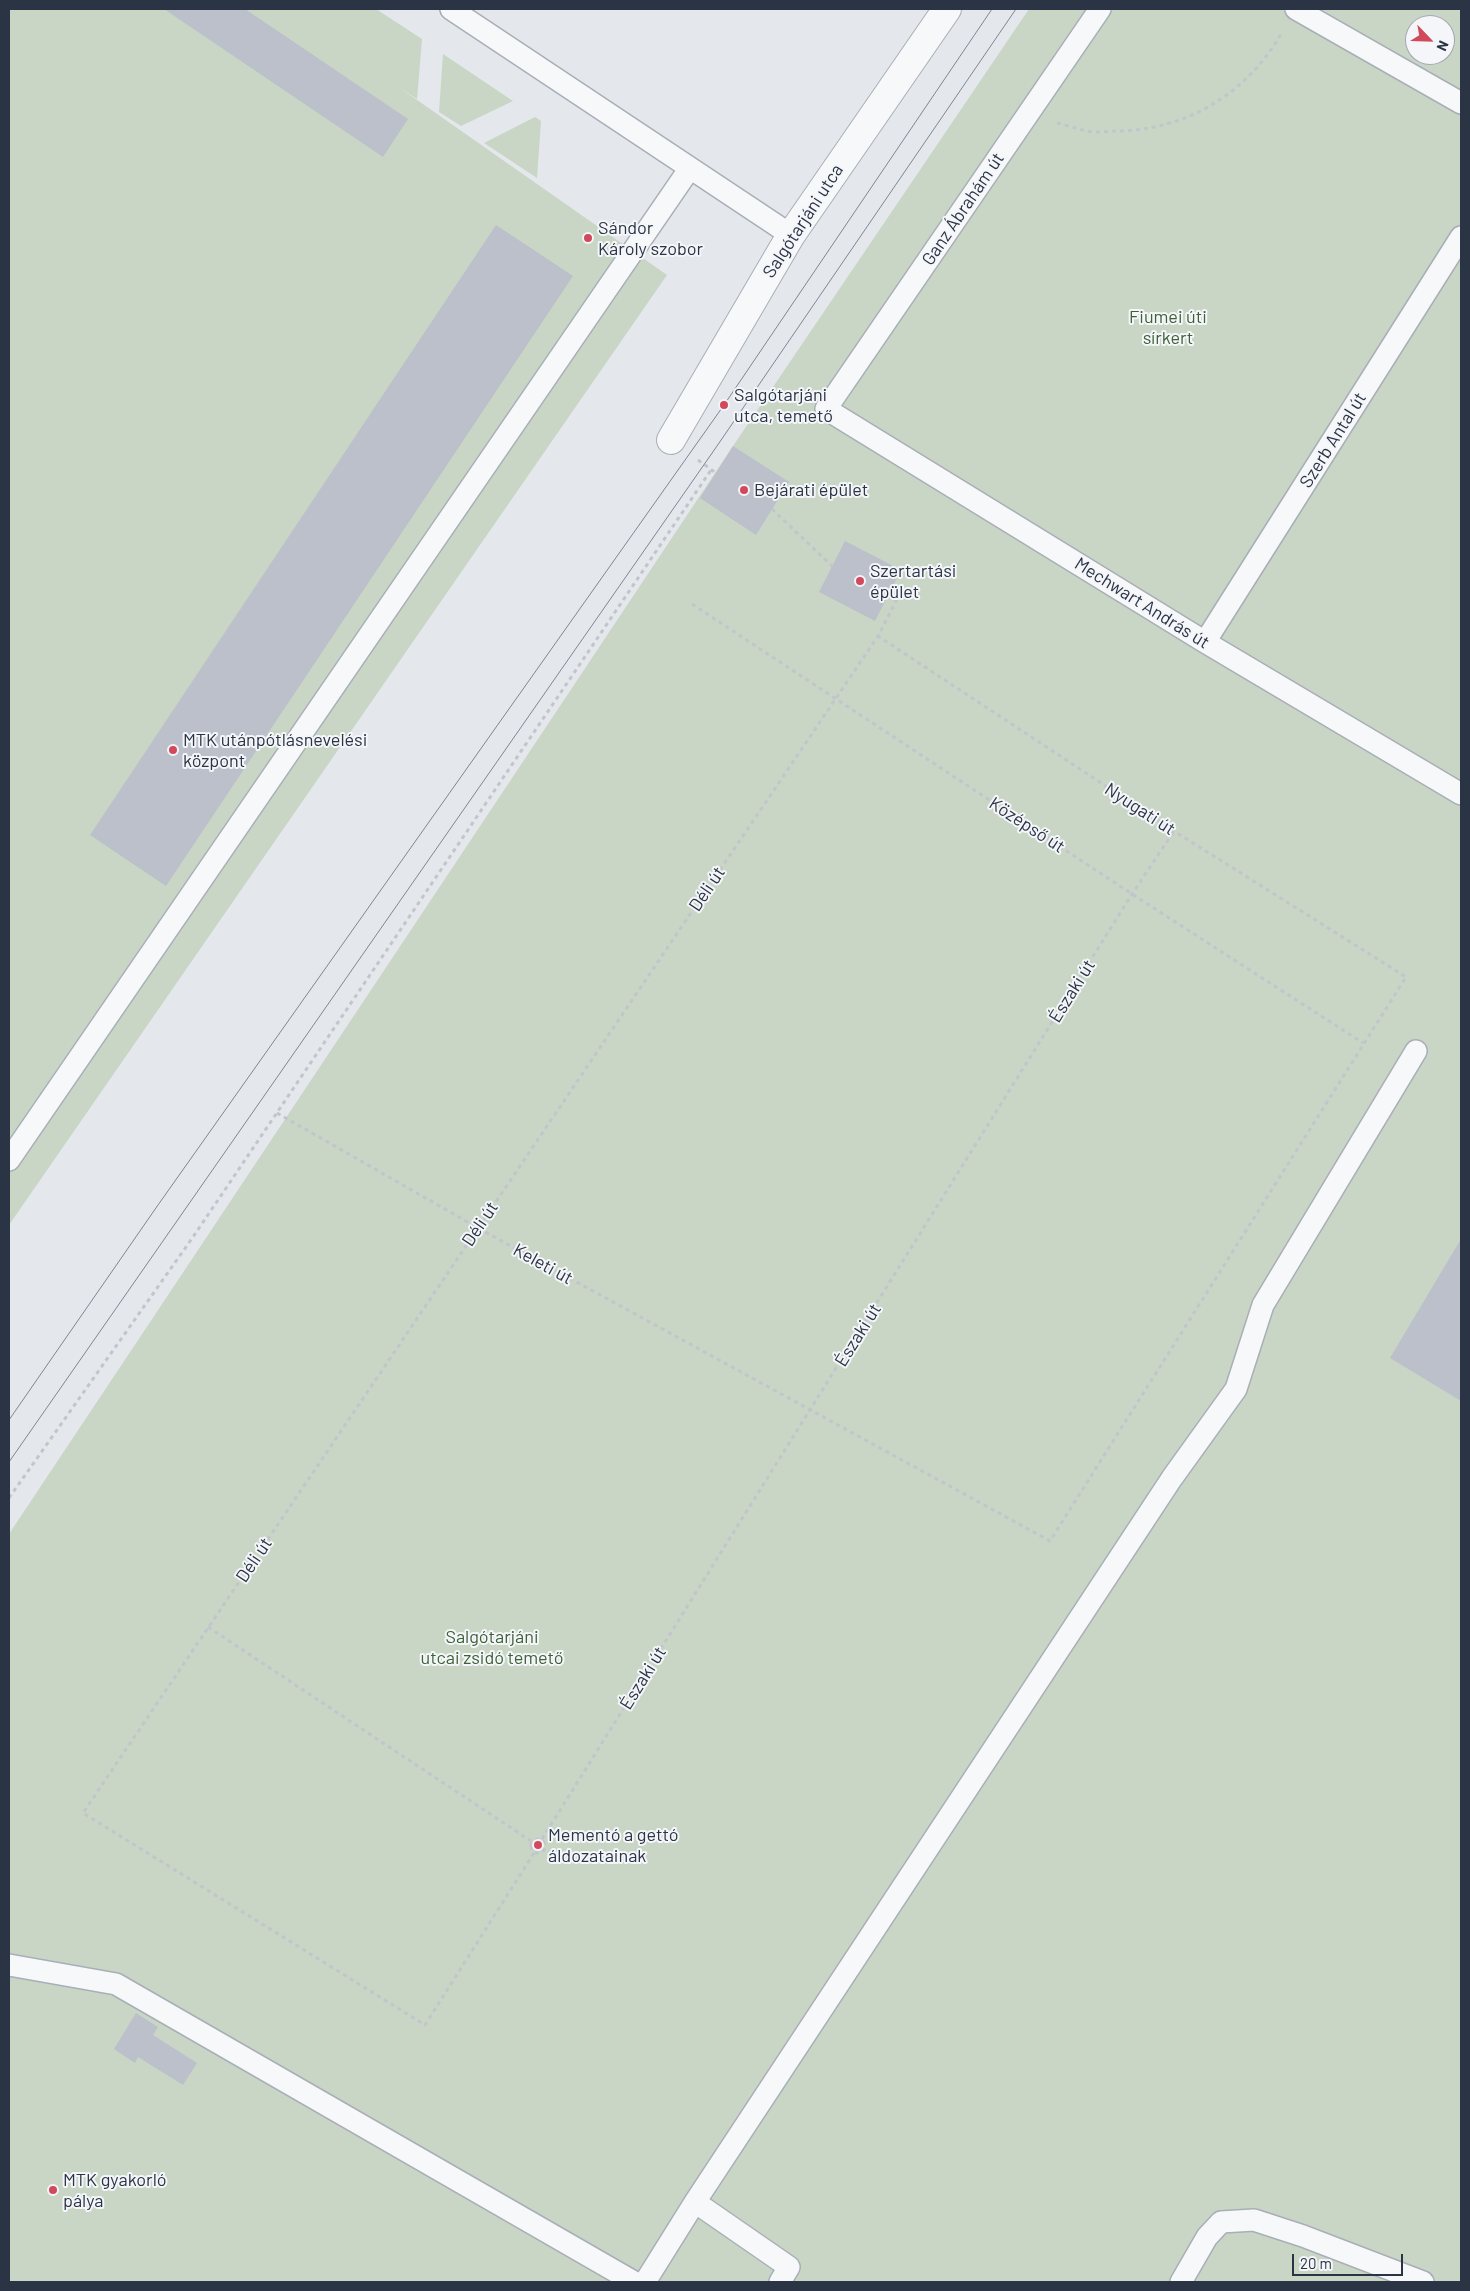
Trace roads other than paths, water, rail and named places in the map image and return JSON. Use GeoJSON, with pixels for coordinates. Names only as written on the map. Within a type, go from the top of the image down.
{"type":"FeatureCollection","features":[{"type":"Feature","properties":{"kind":"street","name":"Salgótarjáni utca"},"geometry":{"type":"LineString","coordinates":[[671,440],[791,235],[947,9]]}},
{"type":"Feature","properties":{"kind":"lane"},"geometry":{"type":"LineString","coordinates":[[451,9],[791,235]]}},
{"type":"Feature","properties":{"kind":"lane","name":"Ganz Ábrahám út"},"geometry":{"type":"LineString","coordinates":[[826,409],[1100,9]]}},
{"type":"Feature","properties":{"kind":"lane"},"geometry":{"type":"LineString","coordinates":[[1296,9],[1461,103]]}},
{"type":"Feature","properties":{"kind":"lane"},"geometry":{"type":"LineString","coordinates":[[9,1160],[690,168]]}},
{"type":"Feature","properties":{"kind":"lane","name":"Szerb Antal út"},"geometry":{"type":"LineString","coordinates":[[1205,642],[1461,237]]}},
{"type":"Feature","properties":{"kind":"lane","name":"Mechwart András út"},"geometry":{"type":"LineString","coordinates":[[826,409],[1205,642],[1461,794]]}},
{"type":"Feature","properties":{"kind":"lane"},"geometry":{"type":"LineString","coordinates":[[645,2282],[695,2202],[1172,1478],[1236,1389],[1263,1305],[1416,1052]]}},
{"type":"Feature","properties":{"kind":"lane"},"geometry":{"type":"LineString","coordinates":[[9,1965],[116,1984],[634,2282]]}},
{"type":"Feature","properties":{"kind":"lane"},"geometry":{"type":"LineString","coordinates":[[695,2202],[789,2267],[780,2282]]}},
{"type":"Feature","properties":{"kind":"lane"},"geometry":{"type":"LineString","coordinates":[[1182,2282],[1206,2236],[1221,2222],[1254,2220],[1303,2236],[1423,2282]]}},
{"type":"Feature","properties":{"kind":"tram line"},"geometry":{"type":"LineString","coordinates":[[9,1420],[158,1205],[724,405],[992,9]]}},
{"type":"Feature","properties":{"kind":"tram line"},"geometry":{"type":"LineString","coordinates":[[9,1462],[717,446],[1016,9]]}},
{"type":"Feature","properties":{"kind":"place","name":"Sándor Károly szobor"},"geometry":{"type":"Point","coordinates":[588,238]}},
{"type":"Feature","properties":{"kind":"place","name":"Salgótarjáni utca, temető"},"geometry":{"type":"Point","coordinates":[724,405]}},
{"type":"Feature","properties":{"kind":"place","name":"Bejárati épület"},"geometry":{"type":"Point","coordinates":[744,490]}},
{"type":"Feature","properties":{"kind":"place","name":"Szertartási épület"},"geometry":{"type":"Point","coordinates":[860,581]}},
{"type":"Feature","properties":{"kind":"place","name":"MTK utánpótlásnevelési központ"},"geometry":{"type":"Point","coordinates":[173,750]}},
{"type":"Feature","properties":{"kind":"place","name":"Mementó a gettó áldozatainak"},"geometry":{"type":"Point","coordinates":[538,1845]}},
{"type":"Feature","properties":{"kind":"place","name":"MTK gyakorló pálya"},"geometry":{"type":"Point","coordinates":[53,2190]}},
{"type":"Feature","properties":{"kind":"park label","name":"Fiumei úti sírkert"},"geometry":{"type":"Point","coordinates":[1168,327]}},
{"type":"Feature","properties":{"kind":"park label","name":"Salgótarjáni utcai zsidó temető"},"geometry":{"type":"Point","coordinates":[492,1647]}}]}
